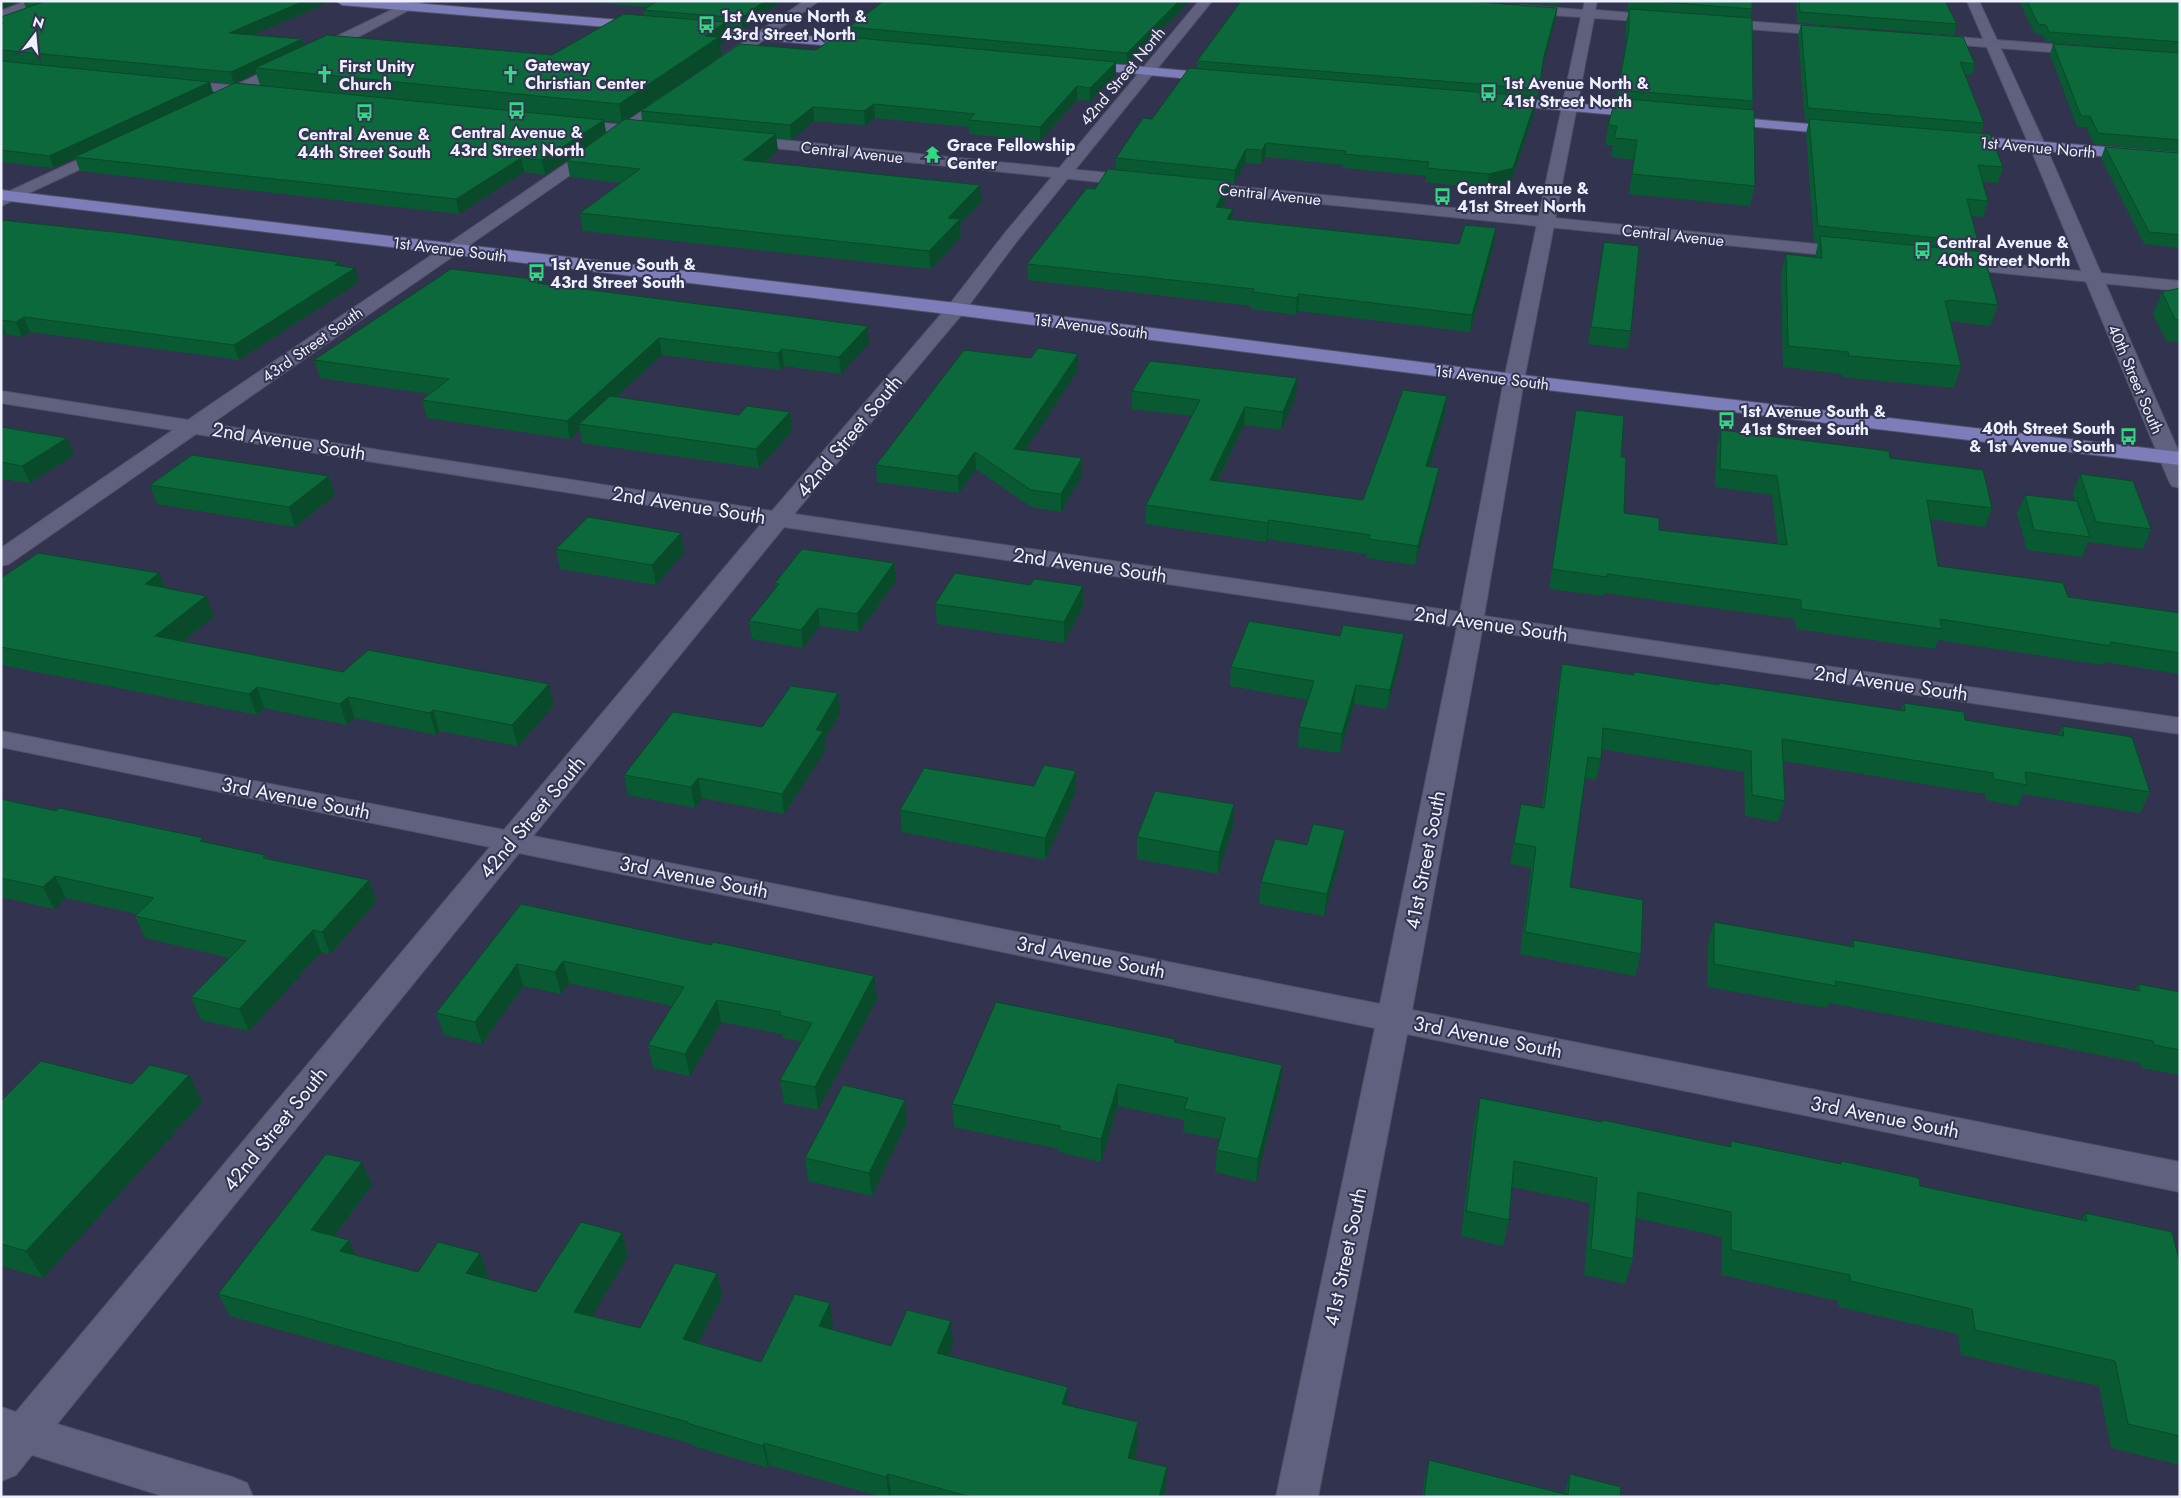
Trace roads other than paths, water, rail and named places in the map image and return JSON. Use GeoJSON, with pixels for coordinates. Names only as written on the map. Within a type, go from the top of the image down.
{"type":"FeatureCollection","features":[{"type":"Feature","properties":{"kind":"main road"},"geometry":{"type":"LineString","coordinates":[[342,1],[414,4],[656,27]]}},
{"type":"Feature","properties":{"kind":"main road"},"geometry":{"type":"LineString","coordinates":[[675,29],[878,46]]}},
{"type":"Feature","properties":{"kind":"main road"},"geometry":{"type":"LineString","coordinates":[[1062,64],[1237,79]]}},
{"type":"Feature","properties":{"kind":"main road"},"geometry":{"type":"LineString","coordinates":[[1482,100],[1660,115]]}},
{"type":"Feature","properties":{"kind":"main road"},"geometry":{"type":"LineString","coordinates":[[1700,118],[1859,132]]}},
{"type":"Feature","properties":{"kind":"main road","name":"1st Avenue North"},"geometry":{"type":"LineString","coordinates":[[1938,138],[2180,158]]}},
{"type":"Feature","properties":{"kind":"main road","name":"1st Avenue South"},"geometry":{"type":"LineString","coordinates":[[4,197],[956,309],[1771,411],[2171,453]]}},
{"type":"Feature","properties":{"kind":"street"},"geometry":{"type":"LineString","coordinates":[[1,15],[38,1]]}},
{"type":"Feature","properties":{"kind":"street"},"geometry":{"type":"LineString","coordinates":[[705,74],[813,1]]}},
{"type":"Feature","properties":{"kind":"street","name":"42nd Street North"},"geometry":{"type":"LineString","coordinates":[[1065,174],[1206,1]]}},
{"type":"Feature","properties":{"kind":"street","name":"40th Street South"},"geometry":{"type":"LineString","coordinates":[[1973,1],[2038,147],[2092,277],[2171,453],[2180,481]]}},
{"type":"Feature","properties":{"kind":"street"},"geometry":{"type":"LineString","coordinates":[[202,106],[332,46],[414,4]]}},
{"type":"Feature","properties":{"kind":"street"},"geometry":{"type":"LineString","coordinates":[[1512,8],[1590,8],[1677,20]]}},
{"type":"Feature","properties":{"kind":"street","name":"41st Street South"},"geometry":{"type":"LineString","coordinates":[[1297,1497],[1394,1018],[1471,621],[1514,380],[1548,222],[1590,8]]}},
{"type":"Feature","properties":{"kind":"street"},"geometry":{"type":"LineString","coordinates":[[1706,23],[1854,33]]}},
{"type":"Feature","properties":{"kind":"street"},"geometry":{"type":"LineString","coordinates":[[1912,38],[2100,52]]}},
{"type":"Feature","properties":{"kind":"street"},"geometry":{"type":"LineString","coordinates":[[158,82],[274,94]]}},
{"type":"Feature","properties":{"kind":"street","name":"43rd Street South"},"geometry":{"type":"LineString","coordinates":[[1,559],[681,91]]}},
{"type":"Feature","properties":{"kind":"street"},"geometry":{"type":"LineString","coordinates":[[555,122],[662,133]]}},
{"type":"Feature","properties":{"kind":"street","name":"Central Avenue"},"geometry":{"type":"LineString","coordinates":[[729,140],[1154,183]]}},
{"type":"Feature","properties":{"kind":"street"},"geometry":{"type":"LineString","coordinates":[[4,197],[125,143]]}},
{"type":"Feature","properties":{"kind":"street","name":"42nd Street South"},"geometry":{"type":"LineString","coordinates":[[9,1440],[512,841],[778,519],[956,309],[1011,237],[1065,174]]}},
{"type":"Feature","properties":{"kind":"street","name":"Central Avenue"},"geometry":{"type":"LineString","coordinates":[[1173,185],[1867,254]]}},
{"type":"Feature","properties":{"kind":"street"},"geometry":{"type":"LineString","coordinates":[[1936,261],[2180,286]]}},
{"type":"Feature","properties":{"kind":"street","name":"2nd Avenue South"},"geometry":{"type":"LineString","coordinates":[[1,397],[778,519],[2180,726]]}},
{"type":"Feature","properties":{"kind":"street","name":"3rd Avenue South"},"geometry":{"type":"LineString","coordinates":[[1,739],[2180,1177]]}},
{"type":"Feature","properties":{"kind":"street"},"geometry":{"type":"LineString","coordinates":[[9,1440],[232,1497]]}},
{"type":"Feature","properties":{"kind":"place","name":"1st Avenue North & 43rd Street North"},"geometry":{"type":"Point","coordinates":[707,25]}},
{"type":"Feature","properties":{"kind":"place","name":"Gateway Christian Center"},"geometry":{"type":"Point","coordinates":[511,74]}},
{"type":"Feature","properties":{"kind":"place","name":"First Unity Church"},"geometry":{"type":"Point","coordinates":[325,75]}},
{"type":"Feature","properties":{"kind":"place","name":"1st Avenue North & 41st Street North"},"geometry":{"type":"Point","coordinates":[1489,92]}},
{"type":"Feature","properties":{"kind":"place","name":"Central Avenue & 43rd Street North"},"geometry":{"type":"Point","coordinates":[517,110]}},
{"type":"Feature","properties":{"kind":"place","name":"Central Avenue & 44th Street South"},"geometry":{"type":"Point","coordinates":[364,112]}},
{"type":"Feature","properties":{"kind":"place","name":"Grace Fellowship Center"},"geometry":{"type":"Point","coordinates":[933,154]}},
{"type":"Feature","properties":{"kind":"place","name":"Central Avenue & 41st Street North"},"geometry":{"type":"Point","coordinates":[1443,197]}},
{"type":"Feature","properties":{"kind":"place","name":"Central Avenue & 40th Street North"},"geometry":{"type":"Point","coordinates":[1923,251]}},
{"type":"Feature","properties":{"kind":"place","name":"1st Avenue South & 43rd Street South"},"geometry":{"type":"Point","coordinates":[536,273]}},
{"type":"Feature","properties":{"kind":"place","name":"1st Avenue South & 41st Street South"},"geometry":{"type":"Point","coordinates":[1726,420]}},
{"type":"Feature","properties":{"kind":"place","name":"40th Street South & 1st Avenue South"},"geometry":{"type":"Point","coordinates":[2129,437]}}]}
